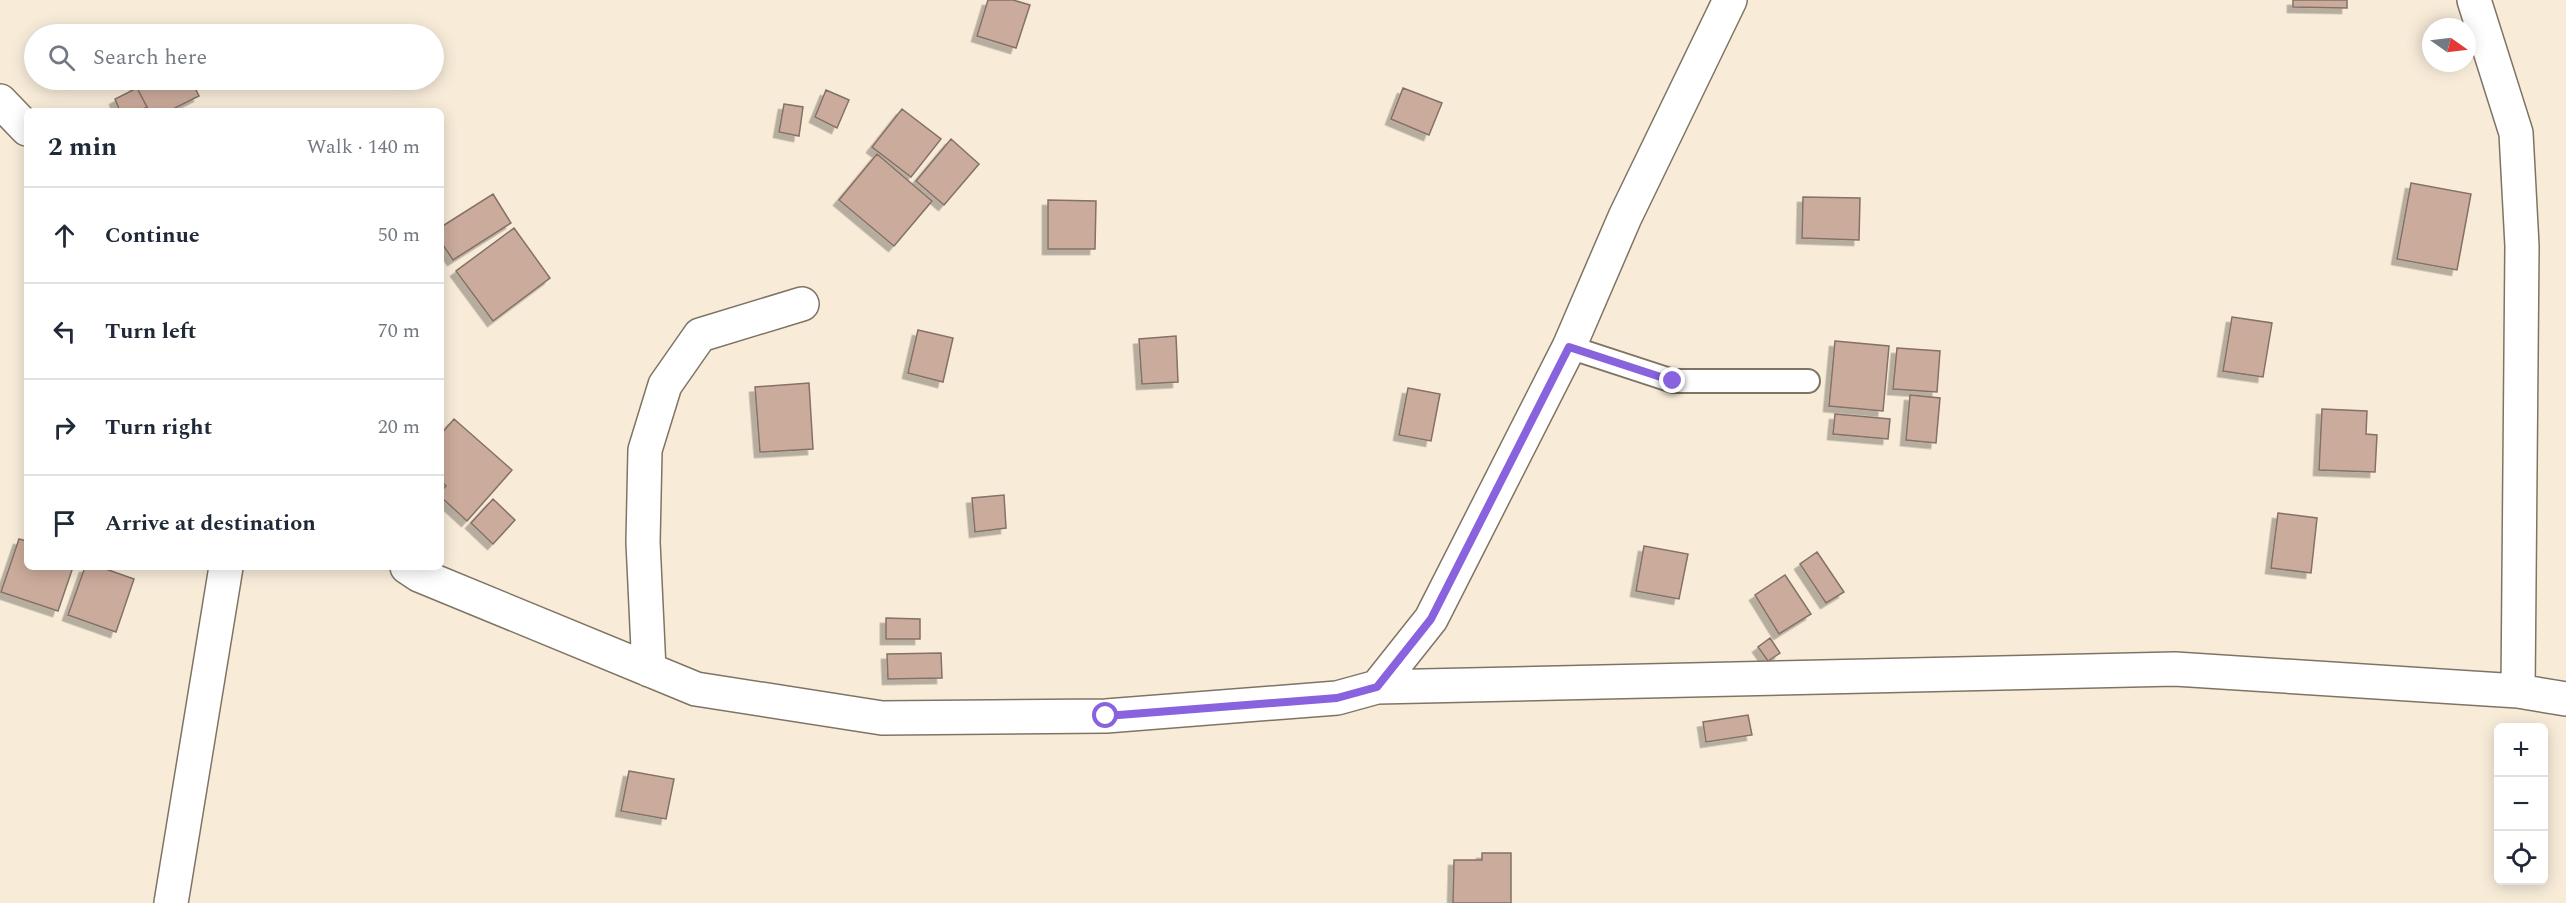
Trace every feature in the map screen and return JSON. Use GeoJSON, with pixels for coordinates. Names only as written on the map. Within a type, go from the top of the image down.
{"type":"FeatureCollection","features":[{"type":"Feature","properties":{"kind":"street"},"geometry":{"type":"LineString","coordinates":[[1377,687],[1431,619],[1569,347],[1625,217],[1730,0]]}},
{"type":"Feature","properties":{"kind":"street"},"geometry":{"type":"LineString","coordinates":[[2474,0],[2517,133],[2522,246],[2518,691]]}},
{"type":"Feature","properties":{"kind":"street"},"geometry":{"type":"LineString","coordinates":[[0,101],[24,126]]}},
{"type":"Feature","properties":{"kind":"street"},"geometry":{"type":"LineString","coordinates":[[649,670],[643,542],[645,450],[665,385],[700,335],[802,304]]}},
{"type":"Feature","properties":{"kind":"street"},"geometry":{"type":"LineString","coordinates":[[171,903],[226,570]]}},
{"type":"Feature","properties":{"kind":"street"},"geometry":{"type":"LineString","coordinates":[[412,570],[696,689],[882,718],[1106,716],[1337,698],[1377,687],[2175,669],[2518,691],[2566,699]]}},
{"type":"Feature","properties":{"kind":"lane"},"geometry":{"type":"LineString","coordinates":[[1569,347],[1673,381],[1808,381]]}},
{"type":"Feature","properties":{"kind":"building"},"geometry":{"type":"Polygon","coordinates":[[[988,0],[1013,0],[1030,5],[1016,48],[977,36],[988,0]]]}},
{"type":"Feature","properties":{"kind":"building"},"geometry":{"type":"Polygon","coordinates":[[[2293,0],[2347,0],[2347,8],[2293,7],[2293,0]]]}},
{"type":"Feature","properties":{"kind":"building"},"geometry":{"type":"Polygon","coordinates":[[[1403,88],[1442,103],[1429,135],[1391,119],[1403,88]]]}},
{"type":"Feature","properties":{"kind":"building"},"geometry":{"type":"Polygon","coordinates":[[[133,90],[138,90],[147,107],[119,108],[115,99],[133,90]]]}},
{"type":"Feature","properties":{"kind":"building"},"geometry":{"type":"Polygon","coordinates":[[[138,90],[196,90],[199,96],[175,108],[147,108],[138,90]]]}},
{"type":"Feature","properties":{"kind":"building"},"geometry":{"type":"Polygon","coordinates":[[[826,90],[849,100],[837,128],[815,117],[826,90]]]}},
{"type":"Feature","properties":{"kind":"building"},"geometry":{"type":"Polygon","coordinates":[[[784,104],[803,107],[799,136],[779,132],[784,104]]]}},
{"type":"Feature","properties":{"kind":"building"},"geometry":{"type":"Polygon","coordinates":[[[902,109],[941,139],[911,177],[872,147],[902,109]]]}},
{"type":"Feature","properties":{"kind":"building"},"geometry":{"type":"Polygon","coordinates":[[[951,139],[979,164],[944,205],[916,181],[951,139]]]}},
{"type":"Feature","properties":{"kind":"building"},"geometry":{"type":"Polygon","coordinates":[[[877,154],[932,201],[894,246],[839,200],[877,154]]]}},
{"type":"Feature","properties":{"kind":"building"},"geometry":{"type":"Polygon","coordinates":[[[2411,183],[2471,194],[2457,270],[2397,259],[2411,183]]]}},
{"type":"Feature","properties":{"kind":"building"},"geometry":{"type":"Polygon","coordinates":[[[493,194],[511,223],[453,260],[444,246],[444,225],[493,194]]]}},
{"type":"Feature","properties":{"kind":"building"},"geometry":{"type":"Polygon","coordinates":[[[1803,197],[1860,198],[1859,240],[1802,238],[1803,197]]]}},
{"type":"Feature","properties":{"kind":"building"},"geometry":{"type":"Polygon","coordinates":[[[1048,200],[1096,201],[1095,249],[1048,249],[1048,200]]]}},
{"type":"Feature","properties":{"kind":"building"},"geometry":{"type":"Polygon","coordinates":[[[514,228],[550,278],[493,321],[456,271],[514,228]]]}},
{"type":"Feature","properties":{"kind":"building"},"geometry":{"type":"Polygon","coordinates":[[[2232,317],[2272,323],[2263,377],[2223,371],[2232,317]]]}},
{"type":"Feature","properties":{"kind":"building"},"geometry":{"type":"Polygon","coordinates":[[[918,330],[953,338],[943,382],[908,373],[918,330]]]}},
{"type":"Feature","properties":{"kind":"building"},"geometry":{"type":"Polygon","coordinates":[[[1176,336],[1178,382],[1142,384],[1139,339],[1176,336]]]}},
{"type":"Feature","properties":{"kind":"building"},"geometry":{"type":"Polygon","coordinates":[[[1835,341],[1889,346],[1883,411],[1829,406],[1835,341]]]}},
{"type":"Feature","properties":{"kind":"building"},"geometry":{"type":"Polygon","coordinates":[[[1897,348],[1940,351],[1937,392],[1893,389],[1897,348]]]}},
{"type":"Feature","properties":{"kind":"building"},"geometry":{"type":"Polygon","coordinates":[[[809,383],[813,449],[760,452],[755,387],[809,383]]]}},
{"type":"Feature","properties":{"kind":"building"},"geometry":{"type":"Polygon","coordinates":[[[1408,388],[1440,394],[1431,441],[1399,435],[1408,388]]]}},
{"type":"Feature","properties":{"kind":"building"},"geometry":{"type":"Polygon","coordinates":[[[1910,395],[1940,398],[1936,443],[1906,440],[1910,395]]]}},
{"type":"Feature","properties":{"kind":"building"},"geometry":{"type":"Polygon","coordinates":[[[2322,409],[2367,411],[2366,434],[2377,435],[2375,472],[2319,470],[2322,409]]]}},
{"type":"Feature","properties":{"kind":"building"},"geometry":{"type":"Polygon","coordinates":[[[1835,414],[1890,419],[1888,439],[1833,434],[1835,414]]]}},
{"type":"Feature","properties":{"kind":"building"},"geometry":{"type":"Polygon","coordinates":[[[454,419],[512,470],[467,521],[444,500],[446,486],[444,484],[444,431],[454,419]]]}},
{"type":"Feature","properties":{"kind":"building"},"geometry":{"type":"Polygon","coordinates":[[[1004,495],[1006,528],[975,532],[972,498],[1004,495]]]}},
{"type":"Feature","properties":{"kind":"building"},"geometry":{"type":"Polygon","coordinates":[[[493,499],[515,520],[493,544],[471,523],[493,499]]]}},
{"type":"Feature","properties":{"kind":"building"},"geometry":{"type":"Polygon","coordinates":[[[2278,513],[2317,518],[2311,573],[2271,568],[2278,513]]]}},
{"type":"Feature","properties":{"kind":"building"},"geometry":{"type":"Polygon","coordinates":[[[19,539],[24,540],[24,570],[72,570],[58,611],[1,592],[19,539]]]}},
{"type":"Feature","properties":{"kind":"building"},"geometry":{"type":"Polygon","coordinates":[[[1644,546],[1688,554],[1679,599],[1636,591],[1644,546]]]}},
{"type":"Feature","properties":{"kind":"building"},"geometry":{"type":"Polygon","coordinates":[[[1817,552],[1844,592],[1826,603],[1800,564],[1817,552]]]}},
{"type":"Feature","properties":{"kind":"building"},"geometry":{"type":"Polygon","coordinates":[[[84,570],[108,570],[134,579],[116,632],[68,615],[84,570]]]}},
{"type":"Feature","properties":{"kind":"building"},"geometry":{"type":"Polygon","coordinates":[[[1785,575],[1811,614],[1779,634],[1755,595],[1785,575]]]}},
{"type":"Feature","properties":{"kind":"building"},"geometry":{"type":"Polygon","coordinates":[[[886,618],[920,619],[920,639],[886,639],[886,618]]]}},
{"type":"Feature","properties":{"kind":"building"},"geometry":{"type":"Polygon","coordinates":[[[1770,638],[1780,653],[1768,661],[1758,647],[1770,638]]]}},
{"type":"Feature","properties":{"kind":"building"},"geometry":{"type":"Polygon","coordinates":[[[941,653],[942,678],[888,679],[887,654],[941,653]]]}},
{"type":"Feature","properties":{"kind":"building"},"geometry":{"type":"Polygon","coordinates":[[[1748,715],[1752,735],[1706,742],[1703,722],[1748,715]]]}},
{"type":"Feature","properties":{"kind":"building"},"geometry":{"type":"Polygon","coordinates":[[[629,771],[674,779],[666,819],[621,811],[629,771]]]}},
{"type":"Feature","properties":{"kind":"building"},"geometry":{"type":"Polygon","coordinates":[[[1482,853],[1511,853],[1511,903],[1453,903],[1454,860],[1482,860],[1482,853]]]}},
{"type":"Feature","properties":{"kind":"route"},"geometry":{"type":"LineString","coordinates":[[1106,716],[1337,698],[1377,687],[1431,619],[1569,347],[1673,381]]}}]}
